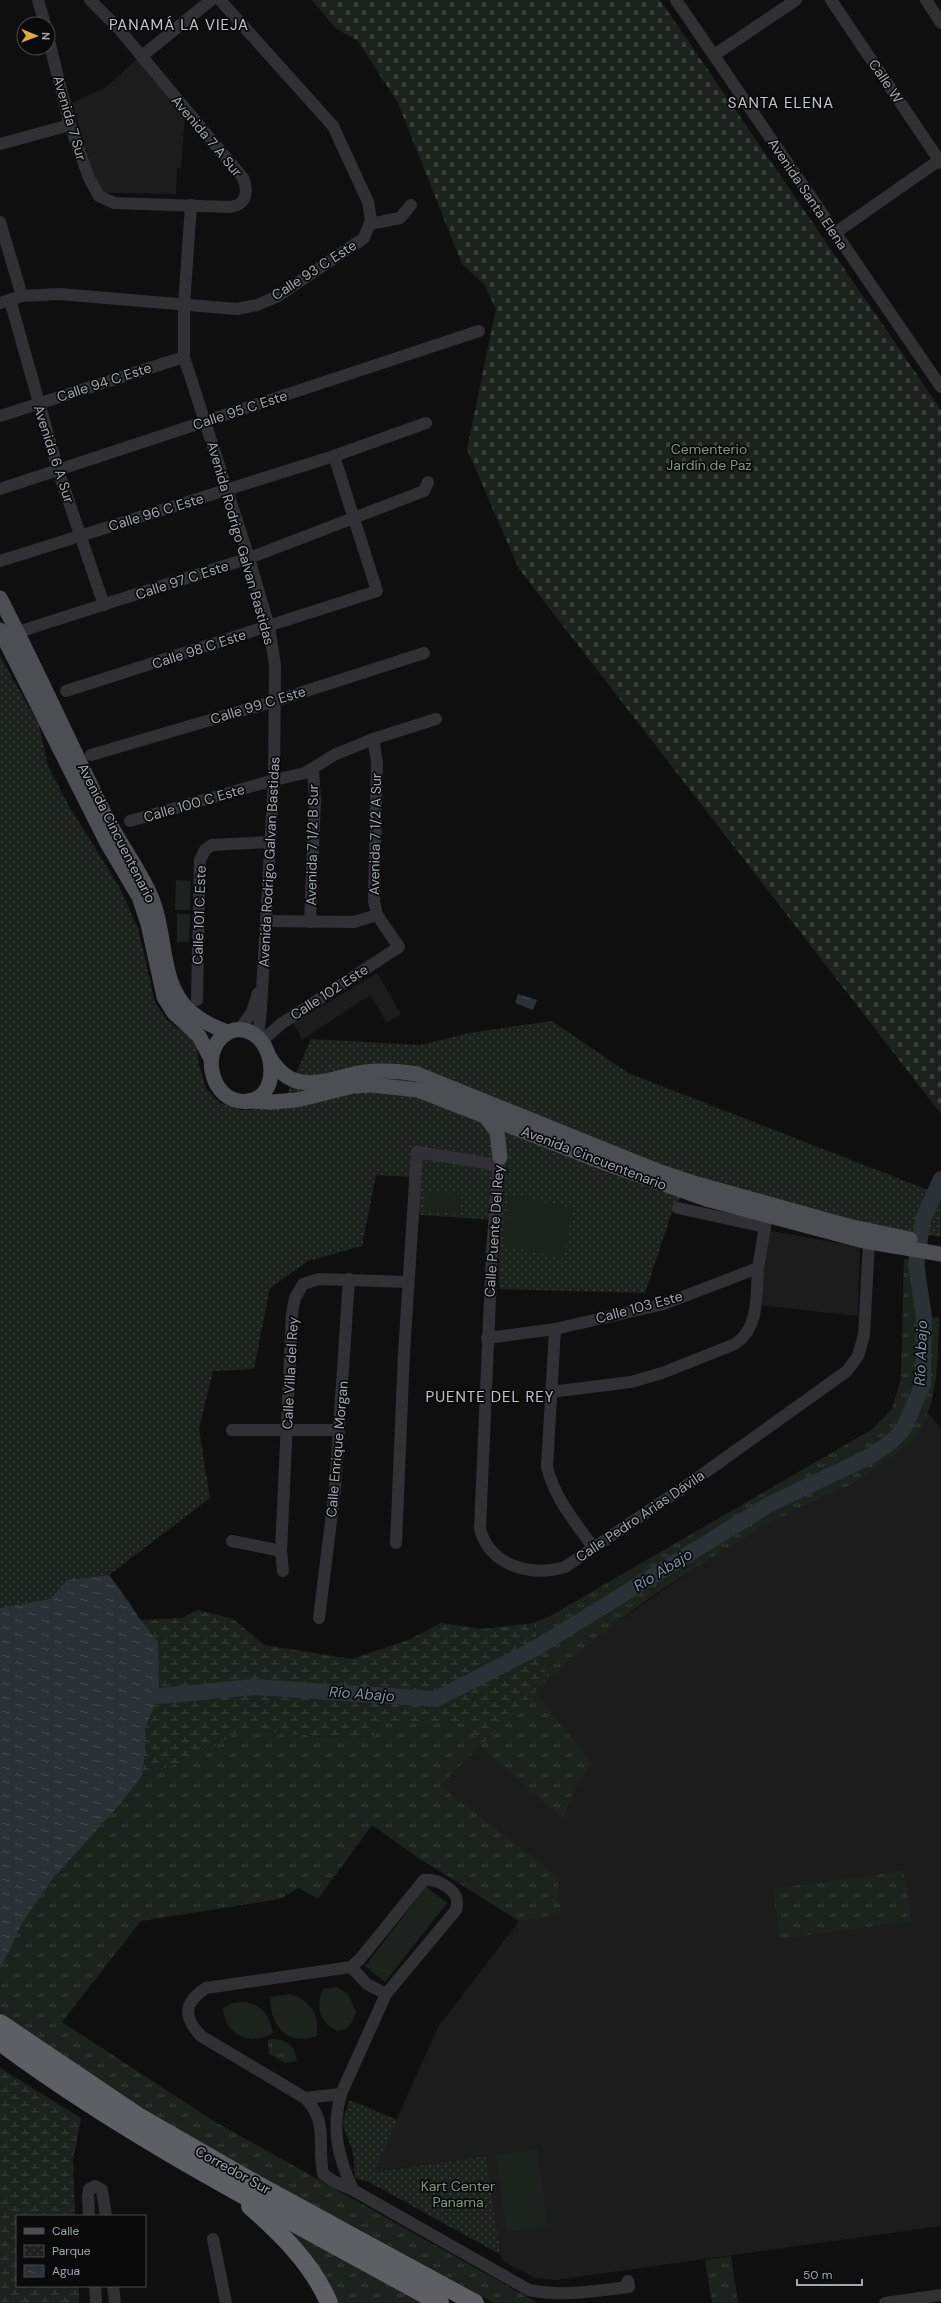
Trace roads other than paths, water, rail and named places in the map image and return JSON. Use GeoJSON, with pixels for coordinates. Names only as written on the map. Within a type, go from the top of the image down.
{"type":"FeatureCollection","features":[{"type":"Feature","properties":{"kind":"highway","name":"Corredor Sur"},"geometry":{"type":"LineString","coordinates":[[0,2023],[135,2124],[218,2180],[440,2303]]}},
{"type":"Feature","properties":{"kind":"highway","name":"Corredor Sur"},"geometry":{"type":"LineString","coordinates":[[0,2042],[51,2080],[135,2124],[258,2185],[474,2303]]}},
{"type":"Feature","properties":{"kind":"highway"},"geometry":{"type":"LineString","coordinates":[[218,2180],[254,2210],[292,2246],[313,2273],[329,2303]]}},
{"type":"Feature","properties":{"kind":"main road","name":"Avenida Cincuentenario"},"geometry":{"type":"LineString","coordinates":[[0,598],[18,632],[105,815],[150,894],[160,921],[169,971],[175,993],[184,1004],[203,1021],[234,1030]]}},
{"type":"Feature","properties":{"kind":"main road","name":"Avenida Cincuentenario"},"geometry":{"type":"LineString","coordinates":[[0,630],[107,843],[139,897],[148,924],[164,998],[174,1012],[199,1036],[211,1059]]}},
{"type":"Feature","properties":{"kind":"main road"},"geometry":{"type":"LineString","coordinates":[[234,1030],[249,1031],[260,1039],[270,1058],[271,1072],[267,1088],[259,1096],[248,1101],[235,1100],[224,1094],[213,1078],[211,1059],[215,1045],[234,1030]]}},
{"type":"Feature","properties":{"kind":"main road","name":"Avenida Cincuentenario"},"geometry":{"type":"LineString","coordinates":[[270,1058],[286,1077],[304,1083],[322,1082],[365,1072],[401,1071],[431,1078],[655,1170],[690,1182],[848,1226],[900,1243]]}},
{"type":"Feature","properties":{"kind":"main road"},"geometry":{"type":"LineString","coordinates":[[401,1071],[494,1110],[506,1125]]}},
{"type":"Feature","properties":{"kind":"main road","name":"Avenida Cincuentenario"},"geometry":{"type":"LineString","coordinates":[[248,1101],[271,1102],[297,1100],[354,1086],[384,1085],[418,1090],[677,1190],[766,1221],[869,1242],[931,1245],[941,1254]]}},
{"type":"Feature","properties":{"kind":"main road"},"geometry":{"type":"LineString","coordinates":[[485,1116],[498,1132],[500,1156]]}},
{"type":"Feature","properties":{"kind":"main road"},"geometry":{"type":"LineString","coordinates":[[500,1156],[511,1139],[532,1134]]}},
{"type":"Feature","properties":{"kind":"street"},"geometry":{"type":"LineString","coordinates":[[38,0],[43,16]]}},
{"type":"Feature","properties":{"kind":"street","name":"Avenida 7 A Sur"},"geometry":{"type":"LineString","coordinates":[[90,0],[142,56],[243,178],[246,185],[246,196],[236,207],[114,203],[98,196]]}},
{"type":"Feature","properties":{"kind":"street"},"geometry":{"type":"LineString","coordinates":[[142,56],[211,0]]}},
{"type":"Feature","properties":{"kind":"street"},"geometry":{"type":"LineString","coordinates":[[220,0],[333,126],[368,202],[370,224],[400,218],[411,204]]}},
{"type":"Feature","properties":{"kind":"street","name":"Avenida Santa Elena"},"geometry":{"type":"LineString","coordinates":[[676,0],[941,387]]}},
{"type":"Feature","properties":{"kind":"street"},"geometry":{"type":"LineString","coordinates":[[714,55],[796,0]]}},
{"type":"Feature","properties":{"kind":"street","name":"Calle W"},"geometry":{"type":"LineString","coordinates":[[831,0],[940,161]]}},
{"type":"Feature","properties":{"kind":"street"},"geometry":{"type":"LineString","coordinates":[[926,0],[941,23]]}},
{"type":"Feature","properties":{"kind":"street","name":"Avenida 7 Sur"},"geometry":{"type":"LineString","coordinates":[[53,56],[70,125],[89,178],[98,196]]}},
{"type":"Feature","properties":{"kind":"street"},"geometry":{"type":"LineString","coordinates":[[0,144],[70,125]]}},
{"type":"Feature","properties":{"kind":"street"},"geometry":{"type":"LineString","coordinates":[[835,233],[940,161]]}},
{"type":"Feature","properties":{"kind":"street"},"geometry":{"type":"LineString","coordinates":[[184,305],[190,205]]}},
{"type":"Feature","properties":{"kind":"street"},"geometry":{"type":"LineString","coordinates":[[0,222],[2,234],[22,296]]}},
{"type":"Feature","properties":{"kind":"street","name":"Calle 93 C Este"},"geometry":{"type":"LineString","coordinates":[[5,301],[22,296],[59,294],[237,309],[257,305],[278,296],[364,238],[370,224]]}},
{"type":"Feature","properties":{"kind":"street","name":"Avenida 6 A Sur"},"geometry":{"type":"LineString","coordinates":[[5,301],[58,470],[104,605]]}},
{"type":"Feature","properties":{"kind":"street","name":"Avenida Rodrigo Galvan Bastidas"},"geometry":{"type":"LineString","coordinates":[[184,305],[184,357],[249,558],[269,627],[275,665],[274,780],[260,1039]]}},
{"type":"Feature","properties":{"kind":"street","name":"Calle 95 C Este"},"geometry":{"type":"LineString","coordinates":[[0,489],[479,331]]}},
{"type":"Feature","properties":{"kind":"street","name":"Calle 94 C Este"},"geometry":{"type":"LineString","coordinates":[[0,416],[184,357]]}},
{"type":"Feature","properties":{"kind":"street","name":"Calle 96 C Este"},"geometry":{"type":"LineString","coordinates":[[0,562],[81,535],[334,456],[426,422]]}},
{"type":"Feature","properties":{"kind":"street"},"geometry":{"type":"LineString","coordinates":[[334,456],[353,518]]}},
{"type":"Feature","properties":{"kind":"street","name":"Calle 97 C Este"},"geometry":{"type":"LineString","coordinates":[[18,632],[249,558],[424,491],[428,482]]}},
{"type":"Feature","properties":{"kind":"street","name":"Calle 98 C Este"},"geometry":{"type":"LineString","coordinates":[[66,691],[269,627],[377,591],[353,518]]}},
{"type":"Feature","properties":{"kind":"street","name":"Calle 99 C Este"},"geometry":{"type":"LineString","coordinates":[[91,755],[274,701],[424,653]]}},
{"type":"Feature","properties":{"kind":"street","name":"Calle 100 C Este"},"geometry":{"type":"LineString","coordinates":[[130,822],[274,780],[305,773],[334,755],[374,739],[436,719]]}},
{"type":"Feature","properties":{"kind":"street","name":"Avenida 7 1/2 A Sur"},"geometry":{"type":"LineString","coordinates":[[374,739],[377,762],[374,901],[378,915],[399,947]]}},
{"type":"Feature","properties":{"kind":"street","name":"Avenida 7 1/2 B Sur"},"geometry":{"type":"LineString","coordinates":[[310,922],[315,801],[313,768]]}},
{"type":"Feature","properties":{"kind":"street","name":"Calle 101 C Este"},"geometry":{"type":"LineString","coordinates":[[197,1000],[200,860],[205,850],[212,845],[271,842]]}},
{"type":"Feature","properties":{"kind":"street"},"geometry":{"type":"LineString","coordinates":[[266,921],[354,922],[378,915]]}},
{"type":"Feature","properties":{"kind":"street","name":"Calle 102 Este"},"geometry":{"type":"LineString","coordinates":[[260,1039],[399,947]]}},
{"type":"Feature","properties":{"kind":"street","name":"Avenida Rodrigo Galvan Bastidas"},"geometry":{"type":"LineString","coordinates":[[234,1030],[252,1012],[263,976]]}},
{"type":"Feature","properties":{"kind":"street"},"geometry":{"type":"LineString","coordinates":[[261,1010],[265,1017],[281,1024]]}},
{"type":"Feature","properties":{"kind":"street","name":"Calle Puente Del Rey"},"geometry":{"type":"LineString","coordinates":[[487,1338],[500,1156],[506,1125]]}},
{"type":"Feature","properties":{"kind":"street"},"geometry":{"type":"LineString","coordinates":[[396,1543],[408,1282],[417,1152],[500,1156]]}},
{"type":"Feature","properties":{"kind":"street"},"geometry":{"type":"LineString","coordinates":[[551,1392],[631,1382],[662,1373],[735,1344],[743,1339],[753,1323],[758,1268],[766,1221],[678,1208]]}},
{"type":"Feature","properties":{"kind":"street","name":"Calle Pedro Arias Dávila"},"geometry":{"type":"LineString","coordinates":[[487,1338],[480,1529],[485,1544],[506,1561],[521,1569],[548,1572],[565,1567],[696,1479],[847,1371],[858,1356],[864,1335],[869,1242]]}},
{"type":"Feature","properties":{"kind":"street","name":"Calle 103 Este"},"geometry":{"type":"LineString","coordinates":[[487,1338],[555,1328],[664,1304],[758,1268]]}},
{"type":"Feature","properties":{"kind":"street","name":"Calle Villa del Rey"},"geometry":{"type":"LineString","coordinates":[[283,1571],[281,1551],[288,1430],[292,1313],[295,1298],[303,1284],[319,1279],[408,1282]]}},
{"type":"Feature","properties":{"kind":"street","name":"Calle Enrique Morgan"},"geometry":{"type":"LineString","coordinates":[[319,1618],[335,1489],[348,1279]]}},
{"type":"Feature","properties":{"kind":"street"},"geometry":{"type":"LineString","coordinates":[[555,1328],[547,1455],[550,1481],[593,1547]]}},
{"type":"Feature","properties":{"kind":"street"},"geometry":{"type":"LineString","coordinates":[[232,1430],[339,1430]]}},
{"type":"Feature","properties":{"kind":"street"},"geometry":{"type":"LineString","coordinates":[[232,1541],[281,1551]]}},
{"type":"Feature","properties":{"kind":"street"},"geometry":{"type":"LineString","coordinates":[[353,2190],[340,2157],[335,2125],[341,2094],[386,1994],[456,1910],[458,1903],[456,1896],[437,1880],[424,1880],[360,1959],[351,1967],[206,1988],[195,1995],[188,2010],[190,2024],[201,2036],[305,2098],[315,2108],[320,2122],[321,2162],[323,2174],[333,2181],[353,2190],[529,2290],[551,2294],[568,2294],[628,2284]]}},
{"type":"Feature","properties":{"kind":"street"},"geometry":{"type":"LineString","coordinates":[[351,1967],[367,1984],[386,1994]]}},
{"type":"Feature","properties":{"kind":"street"},"geometry":{"type":"LineString","coordinates":[[305,2098],[341,2094]]}},
{"type":"Feature","properties":{"kind":"street"},"geometry":{"type":"LineString","coordinates":[[89,2215],[89,2189],[95,2186],[102,2190],[106,2215]]}},
{"type":"Feature","properties":{"kind":"street"},"geometry":{"type":"LineString","coordinates":[[213,2239],[226,2303]]}},
{"type":"Feature","properties":{"kind":"street"},"geometry":{"type":"LineString","coordinates":[[95,2287],[96,2303]]}},
{"type":"Feature","properties":{"kind":"street"},"geometry":{"type":"LineString","coordinates":[[113,2287],[114,2303]]}},
{"type":"Feature","properties":{"kind":"street"},"geometry":{"type":"LineString","coordinates":[[885,2303],[941,2295]]}},
{"type":"Feature","properties":{"kind":"water"},"geometry":{"type":"Polygon","coordinates":[[[518,994],[537,1000],[533,1010],[515,1003],[518,994]]]}},
{"type":"Feature","properties":{"kind":"water"},"geometry":{"type":"Polygon","coordinates":[[[109,1575],[158,1642],[159,1696],[145,1728],[145,1751],[142,1776],[121,1803],[55,1876],[24,1920],[0,1969],[0,1608],[50,1599],[67,1580],[109,1575]]]}},
{"type":"Feature","properties":{"kind":"waterway","name":"Río Abajo"},"geometry":{"type":"LineString","coordinates":[[159,1696],[254,1687],[436,1699],[536,1648],[770,1504],[871,1456],[891,1442],[904,1428],[923,1384],[924,1317],[916,1264],[923,1219],[941,1179]]}},
{"type":"Feature","properties":{"kind":"district","name":"PANAMÁ LA VIEJA"},"geometry":{"type":"Point","coordinates":[179,25]}},
{"type":"Feature","properties":{"kind":"district","name":"SANTA ELENA"},"geometry":{"type":"Point","coordinates":[781,103]}},
{"type":"Feature","properties":{"kind":"district","name":"PUENTE DEL REY"},"geometry":{"type":"Point","coordinates":[490,1397]}},
{"type":"Feature","properties":{"kind":"park label","name":"Cementerio Jardín de Paz"},"geometry":{"type":"Point","coordinates":[709,458]}},
{"type":"Feature","properties":{"kind":"park label","name":"Kart Center Panama"},"geometry":{"type":"Point","coordinates":[458,2194]}}]}
